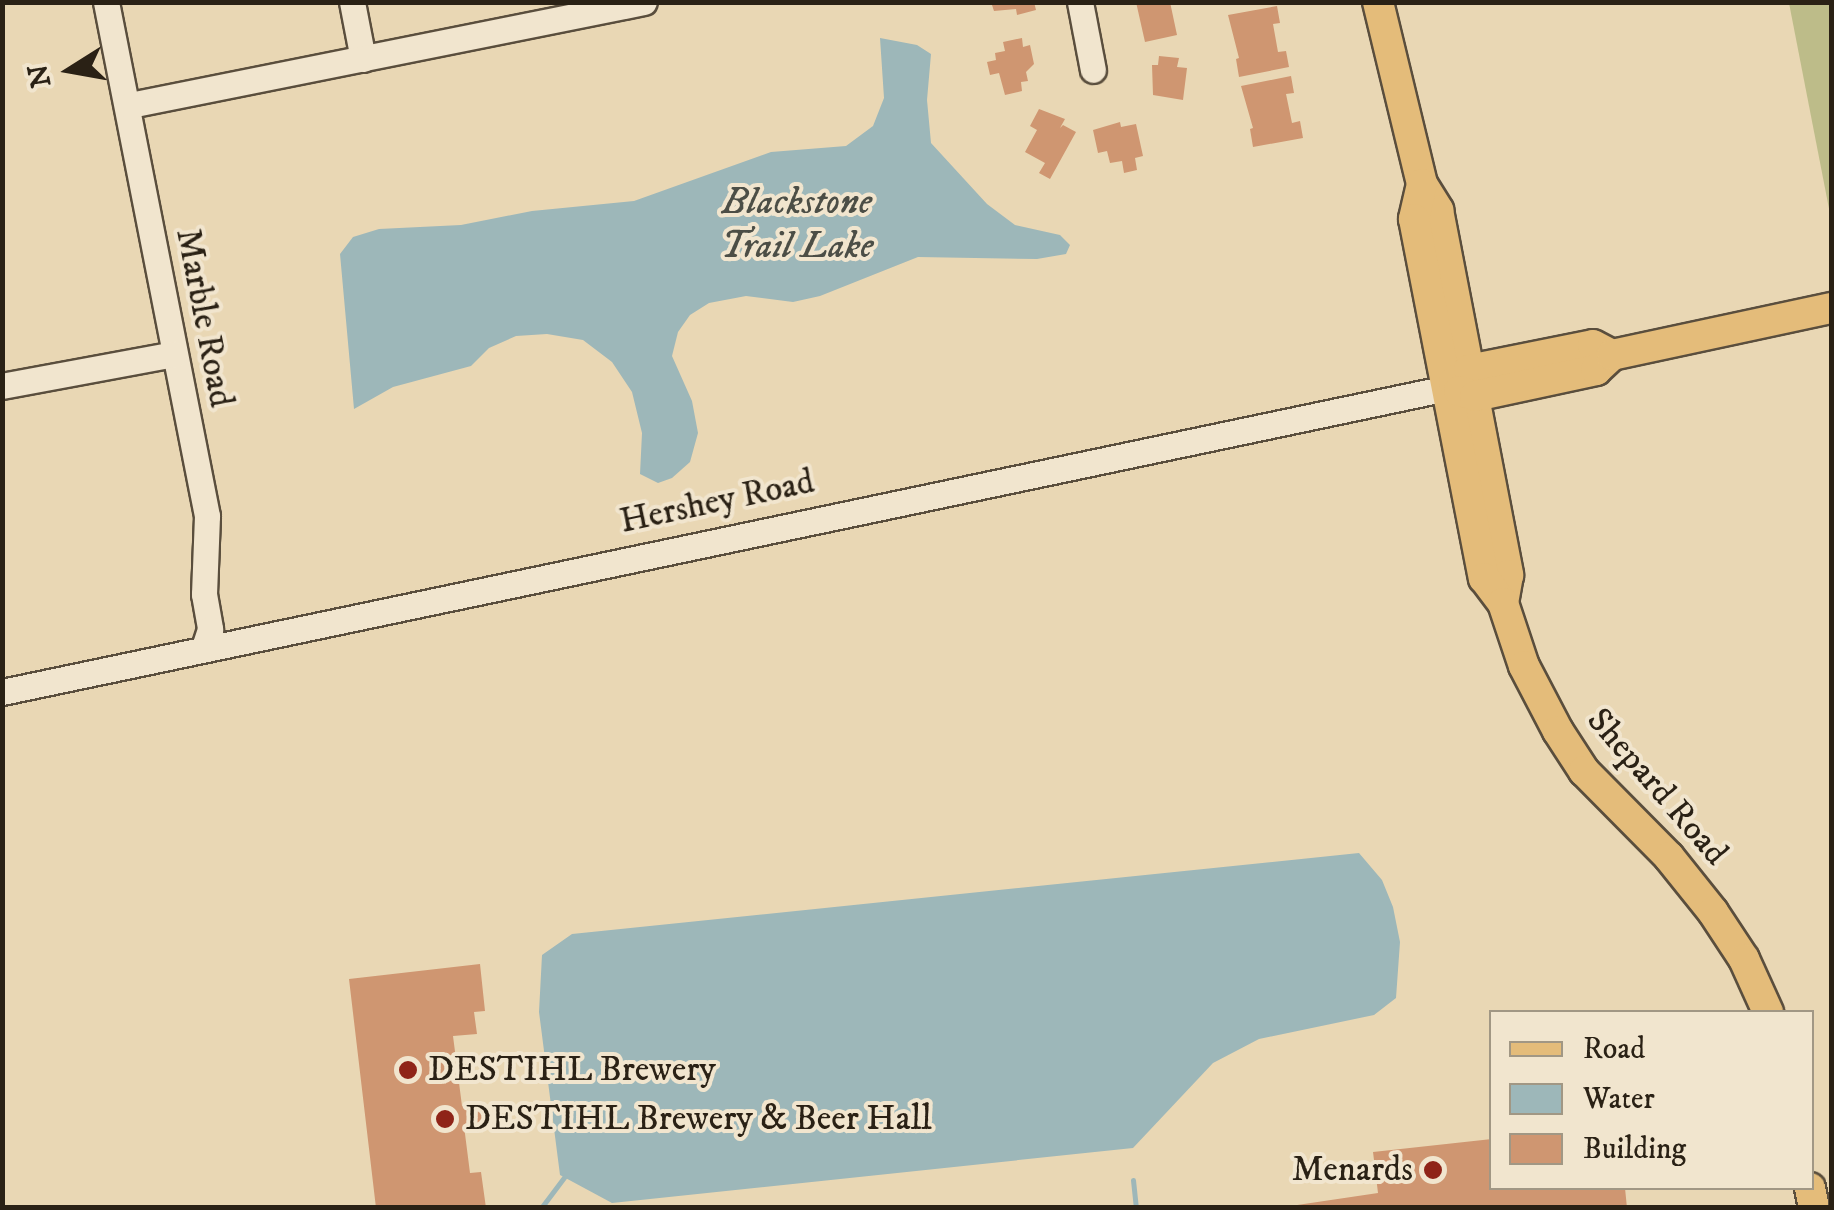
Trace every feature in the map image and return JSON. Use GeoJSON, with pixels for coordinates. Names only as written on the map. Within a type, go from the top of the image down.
{"type":"FeatureCollection","features":[{"type":"Feature","properties":{"kind":"main road","name":"Shepard Road"},"geometry":{"type":"LineString","coordinates":[[1378,2],[1422,184],[1438,210],[1463,385],[1508,574],[1504,602],[1524,666],[1584,771],[1668,857],[1713,912],[1744,959],[1767,1010]]}},
{"type":"Feature","properties":{"kind":"main road","name":"Hershey Road"},"geometry":{"type":"LineString","coordinates":[[1463,385],[1596,370],[1612,355],[1832,308]]}},
{"type":"Feature","properties":{"kind":"street","name":"Marble Road"},"geometry":{"type":"LineString","coordinates":[[106,2],[130,105],[174,354],[208,516],[204,594],[210,628],[204,648]]}},
{"type":"Feature","properties":{"kind":"street"},"geometry":{"type":"LineString","coordinates":[[352,2],[363,59]]}},
{"type":"Feature","properties":{"kind":"street"},"geometry":{"type":"LineString","coordinates":[[130,105],[644,2]]}},
{"type":"Feature","properties":{"kind":"street"},"geometry":{"type":"LineString","coordinates":[[1080,2],[1094,70]]}},
{"type":"Feature","properties":{"kind":"street"},"geometry":{"type":"LineString","coordinates":[[2,386],[174,354]]}},
{"type":"Feature","properties":{"kind":"street","name":"Hershey Road"},"geometry":{"type":"LineString","coordinates":[[2,692],[1463,385]]}},
{"type":"Feature","properties":{"kind":"shaded area"},"geometry":{"type":"Polygon","coordinates":[[[1789,3],[1831,3],[1831,219],[1789,3]]]}},
{"type":"Feature","properties":{"kind":"water","name":"Blackstone Trail Lake"},"geometry":{"type":"Polygon","coordinates":[[[880,38],[917,45],[931,54],[927,100],[931,143],[987,204],[1015,225],[1060,235],[1070,245],[1066,254],[1037,259],[918,257],[820,296],[793,302],[746,296],[709,303],[690,315],[678,332],[672,356],[692,401],[698,433],[690,462],[672,478],[658,483],[640,474],[642,433],[632,392],[612,362],[583,340],[547,334],[516,336],[489,348],[471,366],[393,387],[354,409],[340,254],[353,237],[379,229],[461,225],[532,211],[634,201],[771,152],[846,146],[873,126],[884,98],[880,38]]]}},
{"type":"Feature","properties":{"kind":"water"},"geometry":{"type":"Polygon","coordinates":[[[1359,853],[1382,880],[1393,907],[1400,942],[1396,998],[1374,1015],[1259,1039],[1213,1063],[1133,1148],[612,1203],[560,1175],[539,1012],[542,955],[572,934],[1359,853]]]}},
{"type":"Feature","properties":{"kind":"building"},"geometry":{"type":"Polygon","coordinates":[[[991,2],[1034,2],[1036,10],[1017,15],[1016,9],[994,11],[991,2]]]}},
{"type":"Feature","properties":{"kind":"building"},"geometry":{"type":"Polygon","coordinates":[[[1136,2],[1170,2],[1177,35],[1145,42],[1136,2]]]}},
{"type":"Feature","properties":{"kind":"building"},"geometry":{"type":"Polygon","coordinates":[[[1277,6],[1280,23],[1273,24],[1278,52],[1286,51],[1289,67],[1239,77],[1239,58],[1228,15],[1277,6]]]}},
{"type":"Feature","properties":{"kind":"building"},"geometry":{"type":"Polygon","coordinates":[[[1022,38],[1023,47],[1030,45],[1034,64],[1026,72],[1028,81],[1021,82],[1022,91],[1005,95],[999,73],[990,75],[987,62],[996,60],[995,53],[1005,51],[1003,42],[1022,38]]]}},
{"type":"Feature","properties":{"kind":"building"},"geometry":{"type":"Polygon","coordinates":[[[1159,56],[1179,58],[1177,67],[1187,68],[1183,100],[1153,95],[1152,65],[1158,65],[1159,56]]]}},
{"type":"Feature","properties":{"kind":"building"},"geometry":{"type":"Polygon","coordinates":[[[1291,76],[1294,93],[1286,94],[1292,123],[1300,121],[1303,138],[1253,147],[1253,128],[1241,86],[1291,76]]]}},
{"type":"Feature","properties":{"kind":"building"},"geometry":{"type":"Polygon","coordinates":[[[1039,109],[1065,119],[1060,128],[1063,125],[1076,132],[1050,179],[1039,173],[1045,163],[1025,152],[1037,130],[1030,126],[1039,109]]]}},
{"type":"Feature","properties":{"kind":"building"},"geometry":{"type":"Polygon","coordinates":[[[1120,122],[1121,127],[1136,124],[1143,156],[1135,158],[1137,170],[1124,173],[1122,161],[1110,163],[1107,151],[1098,153],[1093,130],[1120,122]]]}},
{"type":"Feature","properties":{"kind":"building","name":"DESTIHL Brewery"},"geometry":{"type":"Polygon","coordinates":[[[480,964],[485,1011],[474,1012],[477,1034],[453,1036],[462,1106],[481,1103],[484,1124],[464,1126],[470,1173],[481,1172],[486,1208],[376,1208],[349,979],[480,964]]]}},
{"type":"Feature","properties":{"kind":"building","name":"Menards"},"geometry":{"type":"Polygon","coordinates":[[[1489,1139],[1489,1190],[1625,1190],[1627,1208],[1277,1208],[1378,1193],[1373,1152],[1489,1139]]]}},
{"type":"Feature","properties":{"kind":"waterway"},"geometry":{"type":"LineString","coordinates":[[541,1208],[564,1177]]}},
{"type":"Feature","properties":{"kind":"waterway"},"geometry":{"type":"LineString","coordinates":[[1133,1180],[1136,1208]]}},
{"type":"Feature","properties":{"kind":"place","name":"DESTIHL Brewery"},"geometry":{"type":"Point","coordinates":[408,1070]}},
{"type":"Feature","properties":{"kind":"place","name":"DESTIHL Brewery & Beer Hall"},"geometry":{"type":"Point","coordinates":[445,1119]}},
{"type":"Feature","properties":{"kind":"place","name":"Menards"},"geometry":{"type":"Point","coordinates":[1433,1170]}}]}
